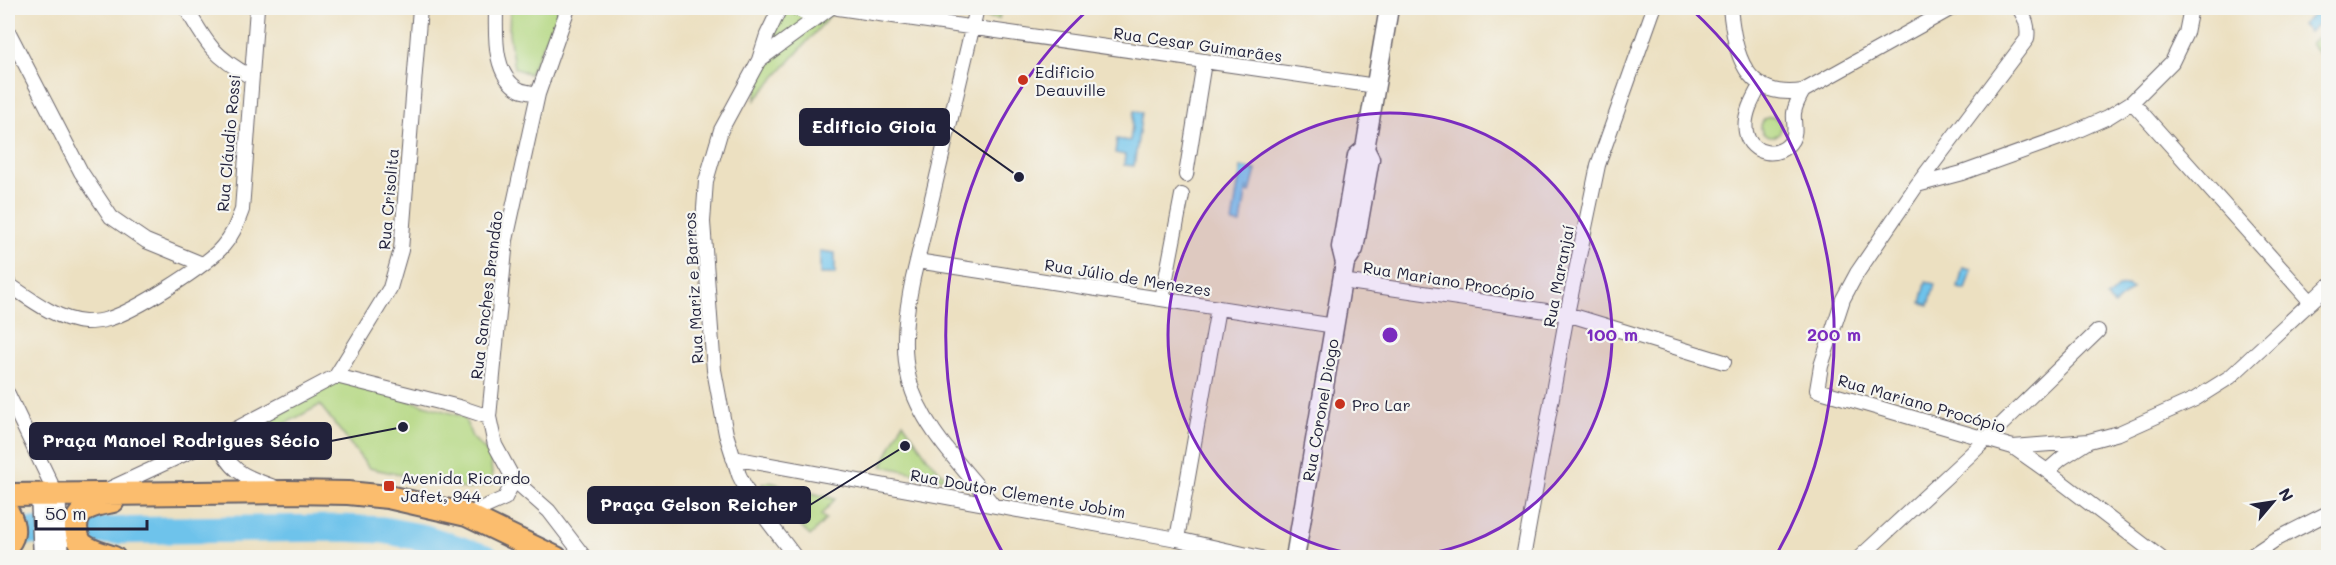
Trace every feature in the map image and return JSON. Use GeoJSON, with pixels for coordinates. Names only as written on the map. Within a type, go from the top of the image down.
{"type":"FeatureCollection","features":[{"type":"Feature","properties":{"kind":"main road"},"geometry":{"type":"LineString","coordinates":[[8,495],[96,500],[150,494],[288,492],[348,493],[388,497],[467,515],[556,558]]}},
{"type":"Feature","properties":{"kind":"main road"},"geometry":{"type":"LineString","coordinates":[[96,500],[83,511],[76,527],[80,543],[104,554]]}},
{"type":"Feature","properties":{"kind":"main road"},"geometry":{"type":"LineString","coordinates":[[8,513],[14,529],[12,539],[8,544]]}},
{"type":"Feature","properties":{"kind":"street"},"geometry":{"type":"LineString","coordinates":[[186,8],[207,45],[227,64],[251,77]]}},
{"type":"Feature","properties":{"kind":"street","name":"Rua Cláudio Rossi"},"geometry":{"type":"LineString","coordinates":[[8,284],[39,305],[65,317],[85,322],[108,320],[142,303],[202,264],[222,248],[234,232],[242,210],[257,8]]}},
{"type":"Feature","properties":{"kind":"street","name":"Rua Crisolita"},"geometry":{"type":"LineString","coordinates":[[336,376],[390,288],[401,250],[420,8]]}},
{"type":"Feature","properties":{"kind":"street"},"geometry":{"type":"LineString","coordinates":[[496,8],[497,51],[505,75],[519,90],[538,94]]}},
{"type":"Feature","properties":{"kind":"street","name":"Rua Sanches Brandão"},"geometry":{"type":"LineString","coordinates":[[568,8],[538,94],[506,240],[489,417],[495,445],[514,480],[549,511],[585,558]]}},
{"type":"Feature","properties":{"kind":"street"},"geometry":{"type":"LineString","coordinates":[[759,60],[767,35],[780,8]]}},
{"type":"Feature","properties":{"kind":"street"},"geometry":{"type":"LineString","coordinates":[[795,8],[816,17]]}},
{"type":"Feature","properties":{"kind":"street","name":"Rua Mariz e Barros"},"geometry":{"type":"LineString","coordinates":[[796,558],[751,499],[739,476],[726,434],[714,370],[703,222],[706,181],[721,130],[759,60],[830,8]]}},
{"type":"Feature","properties":{"kind":"street","name":"Rua Cesar Guimarães"},"geometry":{"type":"LineString","coordinates":[[838,8],[1376,86]]}},
{"type":"Feature","properties":{"kind":"street"},"geometry":{"type":"LineString","coordinates":[[977,8],[907,306],[905,346],[909,381],[925,417],[993,505]]}},
{"type":"Feature","properties":{"kind":"street","name":"Rua Coronel Diogo"},"geometry":{"type":"LineString","coordinates":[[1295,558],[1344,272],[1341,247],[1357,156],[1365,149],[1389,8]]}},
{"type":"Feature","properties":{"kind":"street","name":"Rua Maranjaí"},"geometry":{"type":"LineString","coordinates":[[1523,558],[1567,314],[1598,165],[1654,8]]}},
{"type":"Feature","properties":{"kind":"street"},"geometry":{"type":"LineString","coordinates":[[1730,8],[1737,53],[1748,73],[1761,84],[1783,92],[1803,91],[1952,8]]}},
{"type":"Feature","properties":{"kind":"street"},"geometry":{"type":"LineString","coordinates":[[1917,185],[2027,39],[2026,19],[2019,8]]}},
{"type":"Feature","properties":{"kind":"street"},"geometry":{"type":"LineString","coordinates":[[1917,185],[1962,173],[2065,136],[2108,117],[2132,102],[2172,62],[2186,33],[2191,8]]}},
{"type":"Feature","properties":{"kind":"street"},"geometry":{"type":"LineString","coordinates":[[8,31],[81,172],[111,217],[146,241],[202,264]]}},
{"type":"Feature","properties":{"kind":"street"},"geometry":{"type":"LineString","coordinates":[[1186,176],[1204,62]]}},
{"type":"Feature","properties":{"kind":"street"},"geometry":{"type":"LineString","coordinates":[[1761,84],[1749,110],[1746,131],[1755,148],[1764,153],[1780,150],[1792,141],[1795,127],[1794,111],[1803,91]]}},
{"type":"Feature","properties":{"kind":"street"},"geometry":{"type":"LineString","coordinates":[[2132,102],[2311,302]]}},
{"type":"Feature","properties":{"kind":"street","name":"Rua Mariano Procópio"},"geometry":{"type":"LineString","coordinates":[[1917,185],[1857,273],[1843,299],[1821,366],[1817,390],[2013,447],[2161,558]]}},
{"type":"Feature","properties":{"kind":"street"},"geometry":{"type":"LineString","coordinates":[[1162,299],[1182,195]]}},
{"type":"Feature","properties":{"kind":"street","name":"Rua Júlio de Menezes"},"geometry":{"type":"LineString","coordinates":[[917,261],[1335,326]]}},
{"type":"Feature","properties":{"kind":"street","name":"Rua Mariano Procópio"},"geometry":{"type":"LineString","coordinates":[[1344,272],[1567,314],[1724,362]]}},
{"type":"Feature","properties":{"kind":"street"},"geometry":{"type":"LineString","coordinates":[[2013,447],[2089,441],[2119,433],[2195,399],[2230,377],[2328,286]]}},
{"type":"Feature","properties":{"kind":"street"},"geometry":{"type":"LineString","coordinates":[[1177,539],[1218,308]]}},
{"type":"Feature","properties":{"kind":"street"},"geometry":{"type":"LineString","coordinates":[[1859,558],[2098,331]]}},
{"type":"Feature","properties":{"kind":"street"},"geometry":{"type":"LineString","coordinates":[[96,500],[218,439],[336,376],[459,407],[489,417]]}},
{"type":"Feature","properties":{"kind":"street"},"geometry":{"type":"LineString","coordinates":[[8,394],[42,467],[55,557]]}},
{"type":"Feature","properties":{"kind":"street"},"geometry":{"type":"LineString","coordinates":[[218,439],[224,456],[240,474],[288,492]]}},
{"type":"Feature","properties":{"kind":"street"},"geometry":{"type":"LineString","coordinates":[[2047,471],[2062,458],[2089,441]]}},
{"type":"Feature","properties":{"kind":"street","name":"Rua Doutor Clemente Jobim"},"geometry":{"type":"LineString","coordinates":[[734,458],[1177,539],[1261,558]]}},
{"type":"Feature","properties":{"kind":"street"},"geometry":{"type":"LineString","coordinates":[[467,515],[505,498],[514,480]]}},
{"type":"Feature","properties":{"kind":"street"},"geometry":{"type":"LineString","coordinates":[[2248,558],[2275,540],[2328,513]]}},
{"type":"Feature","properties":{"kind":"green space"},"geometry":{"type":"Polygon","coordinates":[[[510,8],[561,8],[529,74],[514,68],[509,33],[510,8]]]}},
{"type":"Feature","properties":{"kind":"green space"},"geometry":{"type":"Polygon","coordinates":[[[771,8],[837,8],[755,100],[771,8]]]}},
{"type":"Feature","properties":{"kind":"green space"},"geometry":{"type":"Polygon","coordinates":[[[909,8],[1001,8],[999,19],[909,8]]]}},
{"type":"Feature","properties":{"kind":"green space"},"geometry":{"type":"Polygon","coordinates":[[[2328,27],[2328,64],[2310,44],[2328,27]]]}},
{"type":"Feature","properties":{"kind":"green space"},"geometry":{"type":"Polygon","coordinates":[[[1771,117],[1778,120],[1781,127],[1778,134],[1771,137],[1764,134],[1761,127],[1764,120],[1771,117]]]}},
{"type":"Feature","properties":{"kind":"green space"},"geometry":{"type":"Polygon","coordinates":[[[336,378],[464,417],[472,437],[490,455],[493,484],[467,489],[369,468],[320,405],[256,439],[236,458],[227,444],[336,378]]]}},
{"type":"Feature","properties":{"kind":"green space"},"geometry":{"type":"Polygon","coordinates":[[[903,422],[927,457],[948,480],[882,466],[903,422]]]}},
{"type":"Feature","properties":{"kind":"green space"},"geometry":{"type":"Polygon","coordinates":[[[769,482],[835,499],[821,515],[826,519],[810,536],[765,491],[762,484],[769,482]]]}},
{"type":"Feature","properties":{"kind":"water"},"geometry":{"type":"Polygon","coordinates":[[[2321,8],[2328,8],[2328,15],[2309,32],[2302,25],[2321,8]]]}},
{"type":"Feature","properties":{"kind":"water"},"geometry":{"type":"Polygon","coordinates":[[[1134,111],[1142,112],[1134,166],[1124,165],[1125,155],[1115,153],[1117,139],[1130,141],[1134,111]]]}},
{"type":"Feature","properties":{"kind":"water"},"geometry":{"type":"Polygon","coordinates":[[[1241,167],[1256,170],[1250,193],[1247,192],[1247,187],[1241,224],[1232,223],[1241,167]]]}},
{"type":"Feature","properties":{"kind":"water"},"geometry":{"type":"Polygon","coordinates":[[[820,251],[835,253],[835,274],[820,274],[820,251]]]}},
{"type":"Feature","properties":{"kind":"water"},"geometry":{"type":"Polygon","coordinates":[[[1963,267],[1972,269],[1966,290],[1958,288],[1963,267]]]}},
{"type":"Feature","properties":{"kind":"water"},"geometry":{"type":"Polygon","coordinates":[[[1926,282],[1935,284],[1929,305],[1921,303],[1926,282]]]}},
{"type":"Feature","properties":{"kind":"water"},"geometry":{"type":"Polygon","coordinates":[[[2126,286],[2132,289],[2114,305],[2107,298],[2119,287],[2126,286]]]}},
{"type":"Feature","properties":{"kind":"waterway"},"geometry":{"type":"LineString","coordinates":[[8,532],[341,528],[383,530],[425,538],[486,558]]}},
{"type":"Feature","properties":{"kind":"place","name":"Edificio Deauville"},"geometry":{"type":"Point","coordinates":[1023,80]}},
{"type":"Feature","properties":{"kind":"place","name":"Edificio Gioia"},"geometry":{"type":"Point","coordinates":[1019,177]}},
{"type":"Feature","properties":{"kind":"place","name":"Pro Lar"},"geometry":{"type":"Point","coordinates":[1340,404]}},
{"type":"Feature","properties":{"kind":"place","name":"Praça Manoel Rodrigues Sécio"},"geometry":{"type":"Point","coordinates":[403,427]}},
{"type":"Feature","properties":{"kind":"place","name":"Praça Gelson Reicher"},"geometry":{"type":"Point","coordinates":[905,446]}},
{"type":"Feature","properties":{"kind":"place","name":"Avenida Ricardo Jafet, 944"},"geometry":{"type":"Point","coordinates":[389,486]}}]}
